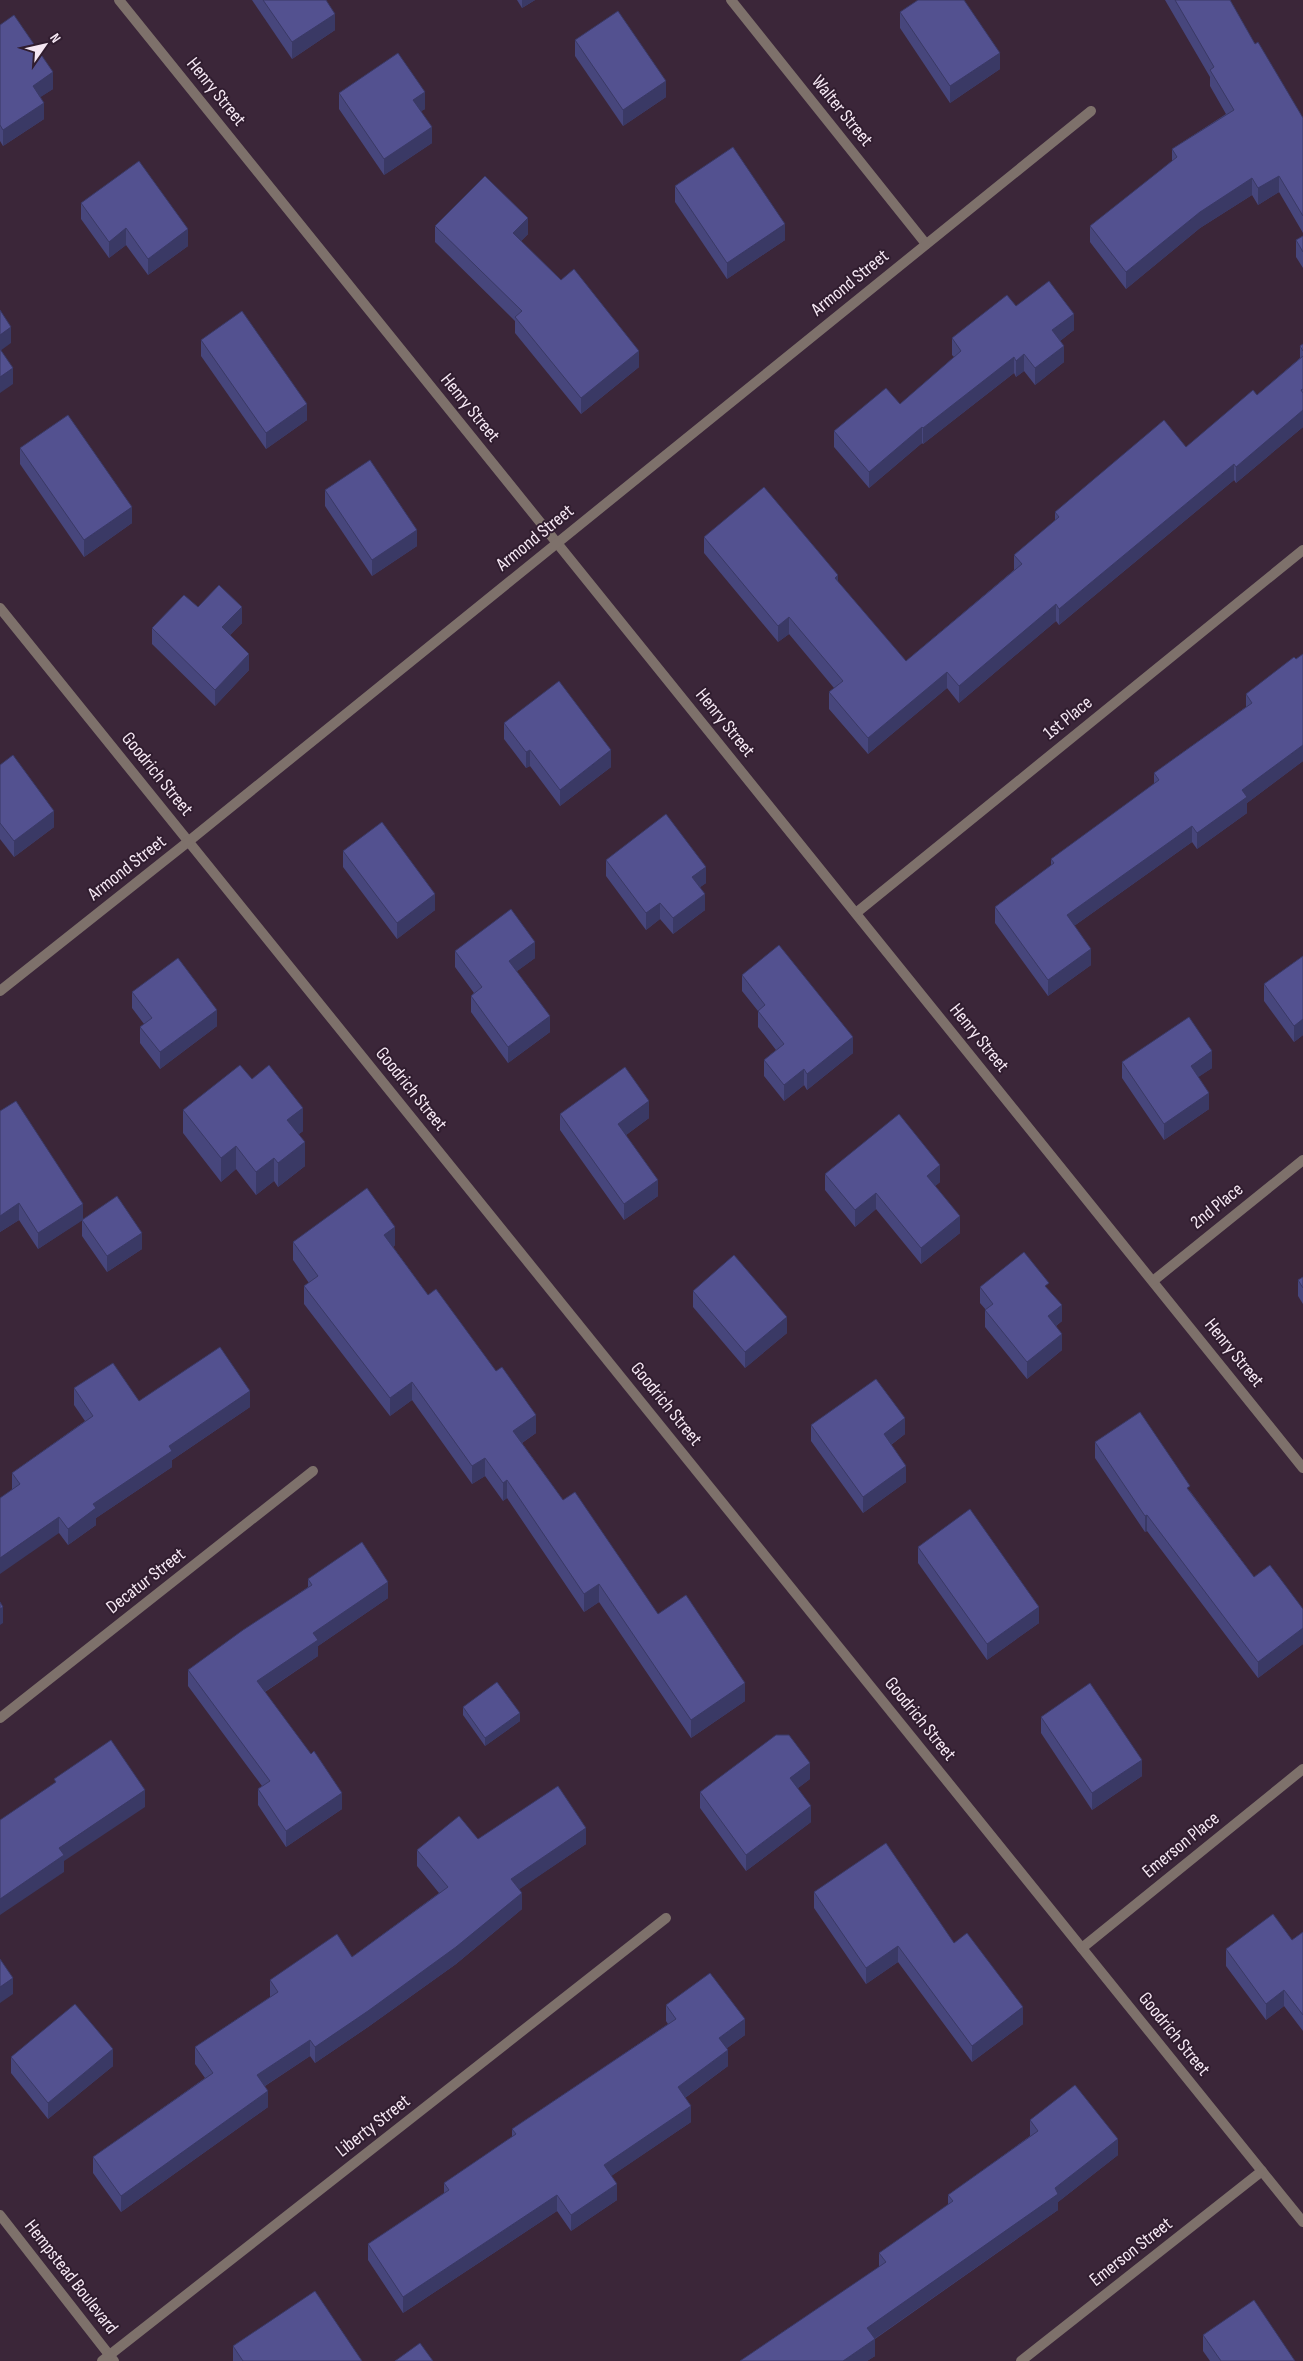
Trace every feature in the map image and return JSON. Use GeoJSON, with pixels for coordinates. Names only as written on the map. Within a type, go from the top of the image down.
{"type":"FeatureCollection","features":[{"type":"Feature","properties":{"kind":"street","name":"Henry Street"},"geometry":{"type":"LineString","coordinates":[[119,0],[1303,1468]]}},
{"type":"Feature","properties":{"kind":"street","name":"Walter Street"},"geometry":{"type":"LineString","coordinates":[[731,0],[926,244]]}},
{"type":"Feature","properties":{"kind":"street","name":"Armond Street"},"geometry":{"type":"LineString","coordinates":[[0,991],[189,841],[1091,111]]}},
{"type":"Feature","properties":{"kind":"street","name":"1st Place"},"geometry":{"type":"LineString","coordinates":[[856,913],[1303,550]]}},
{"type":"Feature","properties":{"kind":"street","name":"Goodrich Street"},"geometry":{"type":"LineString","coordinates":[[0,608],[1303,2222]]}},
{"type":"Feature","properties":{"kind":"street","name":"2nd Place"},"geometry":{"type":"LineString","coordinates":[[1153,1280],[1303,1160]]}},
{"type":"Feature","properties":{"kind":"street","name":"Decatur Street"},"geometry":{"type":"LineString","coordinates":[[0,1718],[314,1471]]}},
{"type":"Feature","properties":{"kind":"street","name":"Emerson Place"},"geometry":{"type":"LineString","coordinates":[[1082,1948],[1303,1769]]}},
{"type":"Feature","properties":{"kind":"street","name":"Liberty Street"},"geometry":{"type":"LineString","coordinates":[[108,2359],[666,1918]]}},
{"type":"Feature","properties":{"kind":"street","name":"Emerson Street"},"geometry":{"type":"LineString","coordinates":[[1021,2361],[1262,2172]]}},
{"type":"Feature","properties":{"kind":"street","name":"Hempstead Boulevard"},"geometry":{"type":"LineString","coordinates":[[0,2215],[108,2359]]}},
{"type":"Feature","properties":{"kind":"building"},"geometry":{"type":"Polygon","coordinates":[[[263,0],[326,0],[335,14],[292,42],[263,0]]]}},
{"type":"Feature","properties":{"kind":"building"},"geometry":{"type":"Polygon","coordinates":[[[918,0],[964,0],[1000,53],[950,86],[900,12],[918,0]]]}},
{"type":"Feature","properties":{"kind":"building"},"geometry":{"type":"Polygon","coordinates":[[[1175,0],[1230,0],[1255,44],[1258,42],[1303,118],[1303,216],[1279,176],[1258,188],[1252,178],[1200,212],[1126,272],[1090,226],[1177,157],[1172,149],[1234,110],[1210,70],[1214,67],[1175,0]]]}},
{"type":"Feature","properties":{"kind":"building"},"geometry":{"type":"Polygon","coordinates":[[[618,11],[666,81],[623,110],[575,40],[618,11]]]}},
{"type":"Feature","properties":{"kind":"building"},"geometry":{"type":"Polygon","coordinates":[[[14,15],[53,72],[33,86],[44,103],[3,130],[0,125],[0,25],[14,15]]]}},
{"type":"Feature","properties":{"kind":"building"},"geometry":{"type":"Polygon","coordinates":[[[398,53],[425,92],[413,100],[432,127],[384,159],[339,93],[398,53]]]}},
{"type":"Feature","properties":{"kind":"building"},"geometry":{"type":"Polygon","coordinates":[[[733,147],[785,224],[727,263],[675,186],[733,147]]]}},
{"type":"Feature","properties":{"kind":"building"},"geometry":{"type":"Polygon","coordinates":[[[139,161],[188,229],[148,259],[126,228],[109,242],[81,203],[139,161]]]}},
{"type":"Feature","properties":{"kind":"building"},"geometry":{"type":"Polygon","coordinates":[[[485,176],[528,218],[513,233],[561,280],[574,269],[639,351],[581,398],[515,317],[522,311],[435,226],[485,176]]]}},
{"type":"Feature","properties":{"kind":"building"},"geometry":{"type":"Polygon","coordinates":[[[1303,236],[1303,252],[1296,240],[1303,236]]]}},
{"type":"Feature","properties":{"kind":"building"},"geometry":{"type":"Polygon","coordinates":[[[1049,281],[1074,314],[1052,330],[1064,346],[1035,368],[1024,354],[1016,361],[1014,357],[922,427],[869,472],[834,431],[886,388],[900,404],[961,351],[952,338],[1007,295],[1016,306],[1049,281]]]}},
{"type":"Feature","properties":{"kind":"building"},"geometry":{"type":"Polygon","coordinates":[[[0,310],[11,327],[0,335],[0,310]]]}},
{"type":"Feature","properties":{"kind":"building"},"geometry":{"type":"Polygon","coordinates":[[[242,311],[307,404],[266,433],[201,340],[242,311]]]}},
{"type":"Feature","properties":{"kind":"building"},"geometry":{"type":"Polygon","coordinates":[[[0,349],[13,368],[0,377],[0,349]]]}},
{"type":"Feature","properties":{"kind":"building"},"geometry":{"type":"Polygon","coordinates":[[[1303,356],[1303,389],[1301,390],[1303,393],[1303,410],[1236,467],[1234,464],[1059,609],[1056,604],[959,686],[947,672],[868,738],[829,692],[843,681],[789,617],[778,626],[704,537],[764,487],[838,575],[835,578],[906,661],[1022,564],[1014,555],[1059,517],[1055,512],[1164,420],[1186,447],[1253,390],[1257,395],[1303,356]]]}},
{"type":"Feature","properties":{"kind":"building"},"geometry":{"type":"Polygon","coordinates":[[[68,415],[132,507],[84,540],[20,448],[68,415]]]}},
{"type":"Feature","properties":{"kind":"building"},"geometry":{"type":"Polygon","coordinates":[[[370,460],[417,530],[372,560],[325,490],[370,460]]]}},
{"type":"Feature","properties":{"kind":"building"},"geometry":{"type":"Polygon","coordinates":[[[219,585],[242,607],[222,627],[249,654],[215,690],[152,628],[184,595],[198,607],[219,585]]]}},
{"type":"Feature","properties":{"kind":"building"},"geometry":{"type":"Polygon","coordinates":[[[1303,654],[1303,745],[1242,790],[1247,797],[1197,833],[1192,826],[1067,915],[1091,949],[1048,980],[995,907],[1054,863],[1051,859],[1159,780],[1154,773],[1252,703],[1246,694],[1294,657],[1296,659],[1303,654]]]}},
{"type":"Feature","properties":{"kind":"building"},"geometry":{"type":"Polygon","coordinates":[[[559,681],[611,750],[560,790],[530,750],[526,752],[504,723],[559,681]]]}},
{"type":"Feature","properties":{"kind":"building"},"geometry":{"type":"Polygon","coordinates":[[[13,755],[54,811],[14,841],[0,823],[0,765],[13,755]]]}},
{"type":"Feature","properties":{"kind":"building"},"geometry":{"type":"Polygon","coordinates":[[[666,814],[706,867],[692,877],[705,894],[673,918],[660,903],[646,913],[606,860],[666,814]]]}},
{"type":"Feature","properties":{"kind":"building"},"geometry":{"type":"Polygon","coordinates":[[[382,822],[435,894],[397,923],[343,851],[382,822]]]}},
{"type":"Feature","properties":{"kind":"building"},"geometry":{"type":"Polygon","coordinates":[[[511,909],[535,942],[509,961],[550,1016],[508,1047],[471,996],[482,987],[455,951],[511,909]]]}},
{"type":"Feature","properties":{"kind":"building"},"geometry":{"type":"Polygon","coordinates":[[[779,945],[853,1037],[807,1074],[804,1069],[784,1085],[764,1060],[784,1044],[758,1011],[765,1005],[742,975],[779,945]]]}},
{"type":"Feature","properties":{"kind":"building"},"geometry":{"type":"Polygon","coordinates":[[[1303,956],[1303,1019],[1294,1026],[1264,984],[1303,956]]]}},
{"type":"Feature","properties":{"kind":"building"},"geometry":{"type":"Polygon","coordinates":[[[178,958],[217,1010],[160,1052],[140,1027],[152,1018],[132,992],[178,958]]]}},
{"type":"Feature","properties":{"kind":"building"},"geometry":{"type":"Polygon","coordinates":[[[1189,1017],[1212,1051],[1191,1066],[1209,1093],[1164,1124],[1122,1062],[1189,1017]]]}},
{"type":"Feature","properties":{"kind":"building"},"geometry":{"type":"Polygon","coordinates":[[[240,1065],[252,1079],[269,1065],[303,1108],[287,1120],[305,1142],[278,1163],[274,1158],[256,1172],[236,1146],[221,1158],[183,1110],[240,1065]]]}},
{"type":"Feature","properties":{"kind":"building"},"geometry":{"type":"Polygon","coordinates":[[[625,1067],[649,1101],[618,1124],[658,1180],[624,1204],[560,1114],[625,1067]]]}},
{"type":"Feature","properties":{"kind":"building"},"geometry":{"type":"Polygon","coordinates":[[[16,1101],[83,1204],[38,1233],[19,1203],[0,1216],[0,1111],[16,1101]]]}},
{"type":"Feature","properties":{"kind":"building"},"geometry":{"type":"Polygon","coordinates":[[[899,1114],[940,1165],[927,1176],[960,1216],[921,1248],[876,1193],[855,1210],[825,1174],[899,1114]]]}},
{"type":"Feature","properties":{"kind":"building"},"geometry":{"type":"Polygon","coordinates":[[[367,1188],[395,1227],[384,1235],[428,1295],[436,1289],[496,1371],[502,1367],[536,1415],[513,1431],[563,1500],[575,1492],[658,1614],[686,1595],[745,1683],[691,1720],[599,1584],[584,1594],[507,1480],[503,1483],[485,1458],[472,1466],[412,1382],[390,1398],[304,1286],[318,1276],[293,1242],[367,1188]]]}},
{"type":"Feature","properties":{"kind":"building"},"geometry":{"type":"Polygon","coordinates":[[[117,1196],[142,1233],[107,1256],[82,1220],[117,1196]]]}},
{"type":"Feature","properties":{"kind":"building"},"geometry":{"type":"Polygon","coordinates":[[[1024,1252],[1049,1283],[1045,1286],[1062,1305],[1048,1316],[1062,1334],[1027,1362],[985,1310],[993,1304],[980,1287],[1024,1252]]]}},
{"type":"Feature","properties":{"kind":"building"},"geometry":{"type":"Polygon","coordinates":[[[734,1255],[787,1317],[745,1352],[693,1291],[734,1255]]]}},
{"type":"Feature","properties":{"kind":"building"},"geometry":{"type":"Polygon","coordinates":[[[1303,1277],[1303,1288],[1298,1280],[1303,1277]]]}},
{"type":"Feature","properties":{"kind":"building"},"geometry":{"type":"Polygon","coordinates":[[[220,1347],[250,1391],[169,1446],[172,1451],[93,1504],[96,1508],[68,1529],[59,1517],[0,1558],[0,1498],[20,1484],[12,1473],[93,1416],[74,1388],[113,1363],[139,1401],[220,1347]]]}},
{"type":"Feature","properties":{"kind":"building"},"geometry":{"type":"Polygon","coordinates":[[[876,1379],[905,1418],[884,1434],[906,1466],[863,1497],[811,1425],[876,1379]]]}},
{"type":"Feature","properties":{"kind":"building"},"geometry":{"type":"Polygon","coordinates":[[[1140,1412],[1190,1486],[1187,1488],[1254,1577],[1270,1565],[1303,1609],[1303,1628],[1258,1662],[1147,1515],[1145,1516],[1095,1442],[1140,1412]]]}},
{"type":"Feature","properties":{"kind":"building"},"geometry":{"type":"Polygon","coordinates":[[[970,1509],[1039,1607],[987,1644],[918,1547],[970,1509]]]}},
{"type":"Feature","properties":{"kind":"building"},"geometry":{"type":"Polygon","coordinates":[[[362,1542],[388,1582],[313,1633],[318,1640],[257,1681],[311,1754],[314,1751],[342,1793],[286,1831],[258,1789],[270,1781],[188,1670],[243,1630],[312,1585],[308,1579],[362,1542]]]}},
{"type":"Feature","properties":{"kind":"building"},"geometry":{"type":"Polygon","coordinates":[[[497,1682],[520,1713],[485,1738],[463,1707],[497,1682]]]}},
{"type":"Feature","properties":{"kind":"building"},"geometry":{"type":"Polygon","coordinates":[[[1090,1683],[1142,1760],[1092,1793],[1041,1717],[1090,1683]]]}},
{"type":"Feature","properties":{"kind":"building"},"geometry":{"type":"Polygon","coordinates":[[[776,1735],[789,1735],[810,1763],[790,1778],[811,1806],[746,1855],[700,1792],[776,1735]]]}},
{"type":"Feature","properties":{"kind":"building"},"geometry":{"type":"Polygon","coordinates":[[[111,1740],[145,1790],[59,1848],[64,1855],[0,1899],[0,1820],[56,1782],[54,1779],[111,1740]]]}},
{"type":"Feature","properties":{"kind":"building"},"geometry":{"type":"Polygon","coordinates":[[[558,1786],[586,1828],[511,1879],[522,1893],[456,1947],[368,2011],[315,2047],[310,2040],[257,2075],[268,2091],[121,2196],[93,2157],[213,2073],[195,2047],[278,1992],[270,1980],[337,1934],[352,1957],[448,1887],[417,1850],[459,1816],[478,1839],[558,1786]]]}},
{"type":"Feature","properties":{"kind":"building"},"geometry":{"type":"Polygon","coordinates":[[[886,1843],[954,1943],[967,1933],[1023,2007],[972,2046],[898,1946],[866,1968],[814,1892],[886,1843]]]}},
{"type":"Feature","properties":{"kind":"building"},"geometry":{"type":"Polygon","coordinates":[[[1273,1914],[1292,1940],[1303,1932],[1303,2015],[1284,1990],[1266,2004],[1226,1949],[1273,1914]]]}},
{"type":"Feature","properties":{"kind":"building"},"geometry":{"type":"Polygon","coordinates":[[[0,1959],[13,1978],[0,1987],[0,1959]]]}},
{"type":"Feature","properties":{"kind":"building"},"geometry":{"type":"Polygon","coordinates":[[[710,1973],[745,2019],[719,2038],[728,2050],[678,2087],[691,2106],[604,2165],[617,2184],[571,2215],[557,2195],[403,2297],[368,2244],[449,2190],[444,2183],[516,2134],[512,2129],[676,2019],[666,2005],[710,1973]]]}},
{"type":"Feature","properties":{"kind":"building"},"geometry":{"type":"Polygon","coordinates":[[[75,2004],[113,2049],[48,2103],[11,2057],[75,2004]]]}},
{"type":"Feature","properties":{"kind":"building"},"geometry":{"type":"Polygon","coordinates":[[[1075,2085],[1118,2139],[1055,2188],[1058,2194],[867,2328],[875,2339],[843,2361],[740,2361],[886,2262],[879,2253],[953,2201],[948,2195],[1038,2131],[1030,2120],[1075,2085]]]}},
{"type":"Feature","properties":{"kind":"building"},"geometry":{"type":"Polygon","coordinates":[[[315,2291],[362,2361],[243,2361],[233,2346],[315,2291]]]}},
{"type":"Feature","properties":{"kind":"building"},"geometry":{"type":"Polygon","coordinates":[[[1254,2300],[1295,2361],[1221,2361],[1203,2335],[1254,2300]]]}},
{"type":"Feature","properties":{"kind":"building"},"geometry":{"type":"Polygon","coordinates":[[[420,2343],[433,2361],[395,2361],[420,2343]]]}}]}
